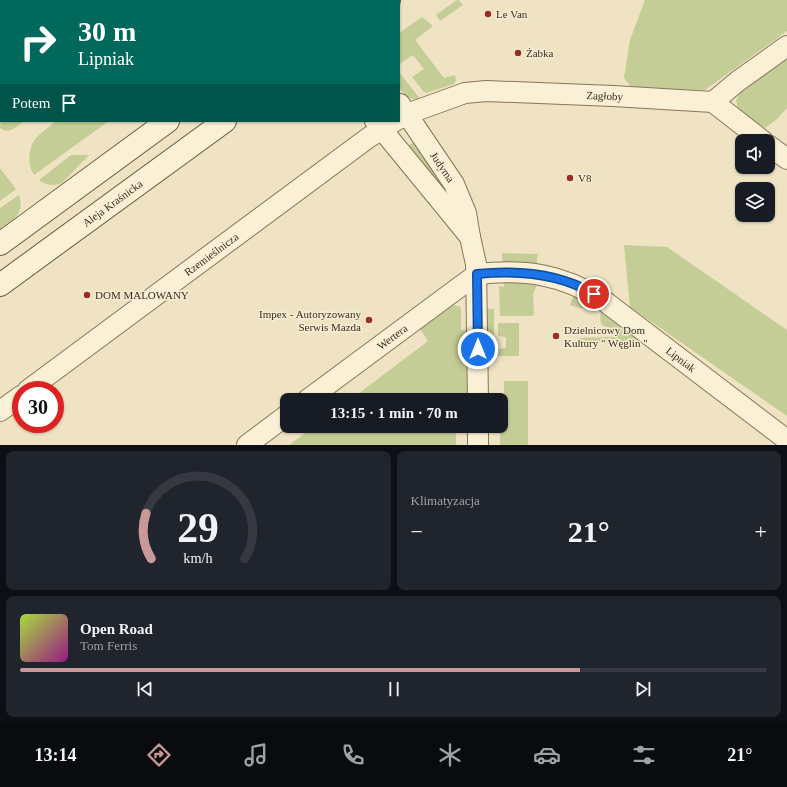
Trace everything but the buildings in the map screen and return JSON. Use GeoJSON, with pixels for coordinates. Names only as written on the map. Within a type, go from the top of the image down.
{"type":"FeatureCollection","features":[{"type":"Feature","properties":{"kind":"main road"},"geometry":{"type":"LineString","coordinates":[[0,244],[167,122]]}},
{"type":"Feature","properties":{"kind":"main road","name":"Aleja Kraśnicka"},"geometry":{"type":"LineString","coordinates":[[0,285],[225,122]]}},
{"type":"Feature","properties":{"kind":"street"},"geometry":{"type":"LineString","coordinates":[[754,134],[713,102],[738,81],[787,46]]}},
{"type":"Feature","properties":{"kind":"street","name":"Zagłoby"},"geometry":{"type":"LineString","coordinates":[[400,116],[465,93],[486,91],[713,102]]}},
{"type":"Feature","properties":{"kind":"street","name":"Rzemieślnicza"},"geometry":{"type":"LineString","coordinates":[[40,381],[388,122]]}},
{"type":"Feature","properties":{"kind":"street","name":"Judyma"},"geometry":{"type":"LineString","coordinates":[[396,122],[470,237]]}},
{"type":"Feature","properties":{"kind":"street","name":"Judyma"},"geometry":{"type":"LineString","coordinates":[[397,122],[454,184],[466,213],[475,256],[477,274],[478,393]]}},
{"type":"Feature","properties":{"kind":"street"},"geometry":{"type":"LineString","coordinates":[[775,150],[787,159]]}},
{"type":"Feature","properties":{"kind":"street","name":"Lipniak"},"geometry":{"type":"LineString","coordinates":[[477,274],[496,272],[538,274],[585,289],[610,305],[787,440]]}},
{"type":"Feature","properties":{"kind":"street","name":"Wertera"},"geometry":{"type":"LineString","coordinates":[[316,393],[477,274]]}},
{"type":"Feature","properties":{"kind":"street"},"geometry":{"type":"LineString","coordinates":[[0,411],[12,402]]}},
{"type":"Feature","properties":{"kind":"street"},"geometry":{"type":"LineString","coordinates":[[248,445],[280,420]]}},
{"type":"Feature","properties":{"kind":"street"},"geometry":{"type":"LineString","coordinates":[[478,433],[478,445]]}},
{"type":"Feature","properties":{"kind":"green space"},"geometry":{"type":"Polygon","coordinates":[[[459,0],[463,5],[440,21],[436,15],[459,0]]]}},
{"type":"Feature","properties":{"kind":"green space"},"geometry":{"type":"Polygon","coordinates":[[[645,0],[787,0],[787,31],[705,90],[632,88],[624,78],[630,40],[645,0]]]}},
{"type":"Feature","properties":{"kind":"green space"},"geometry":{"type":"Polygon","coordinates":[[[422,17],[433,26],[415,40],[444,78],[455,75],[456,80],[454,84],[426,93],[423,91],[412,77],[424,69],[413,55],[400,64],[400,32],[422,17]]]}},
{"type":"Feature","properties":{"kind":"green space"},"geometry":{"type":"Polygon","coordinates":[[[787,56],[787,108],[776,120],[765,128],[739,111],[736,101],[742,87],[787,56]]]}},
{"type":"Feature","properties":{"kind":"green space"},"geometry":{"type":"Polygon","coordinates":[[[400,73],[421,100],[408,97],[400,89],[400,73]]]}},
{"type":"Feature","properties":{"kind":"green space"},"geometry":{"type":"Polygon","coordinates":[[[0,122],[23,122],[15,128],[6,131],[0,128],[0,122]]]}},
{"type":"Feature","properties":{"kind":"green space"},"geometry":{"type":"Polygon","coordinates":[[[55,122],[108,122],[34,175],[30,166],[29,156],[31,147],[36,138],[55,122]]]}},
{"type":"Feature","properties":{"kind":"green space"},"geometry":{"type":"Polygon","coordinates":[[[414,143],[417,145],[455,204],[409,147],[410,144],[414,143]]]}},
{"type":"Feature","properties":{"kind":"green space"},"geometry":{"type":"Polygon","coordinates":[[[71,155],[89,155],[62,183],[50,185],[39,180],[71,155]]]}},
{"type":"Feature","properties":{"kind":"green space"},"geometry":{"type":"Polygon","coordinates":[[[0,168],[16,189],[0,201],[0,168]]]}},
{"type":"Feature","properties":{"kind":"green space"},"geometry":{"type":"Polygon","coordinates":[[[19,195],[21,207],[17,215],[0,229],[0,208],[19,195]]]}},
{"type":"Feature","properties":{"kind":"green space"},"geometry":{"type":"Polygon","coordinates":[[[624,245],[667,247],[787,330],[787,416],[630,307],[624,245]]]}},
{"type":"Feature","properties":{"kind":"green space"},"geometry":{"type":"Polygon","coordinates":[[[502,253],[538,254],[536,266],[503,266],[502,253]]]}},
{"type":"Feature","properties":{"kind":"green space"},"geometry":{"type":"Polygon","coordinates":[[[504,279],[539,281],[533,294],[534,314],[532,316],[500,316],[499,286],[504,287],[504,279]]]}},
{"type":"Feature","properties":{"kind":"green space"},"geometry":{"type":"Polygon","coordinates":[[[574,293],[594,306],[582,308],[570,305],[574,293]]]}},
{"type":"Feature","properties":{"kind":"green space"},"geometry":{"type":"Polygon","coordinates":[[[449,304],[461,307],[461,330],[468,331],[468,393],[359,393],[428,341],[419,328],[449,304]]]}},
{"type":"Feature","properties":{"kind":"green space"},"geometry":{"type":"Polygon","coordinates":[[[484,309],[494,309],[494,356],[487,353],[484,309]]]}},
{"type":"Feature","properties":{"kind":"green space"},"geometry":{"type":"Polygon","coordinates":[[[604,309],[642,338],[642,342],[578,342],[577,338],[615,337],[615,328],[607,327],[601,323],[600,316],[604,309]]]}},
{"type":"Feature","properties":{"kind":"green space"},"geometry":{"type":"Polygon","coordinates":[[[498,323],[519,323],[519,356],[498,356],[498,349],[506,348],[506,337],[498,336],[498,323]]]}},
{"type":"Feature","properties":{"kind":"green space"},"geometry":{"type":"Polygon","coordinates":[[[504,381],[528,381],[528,445],[500,445],[500,433],[508,433],[508,393],[504,393],[504,381]]]}},
{"type":"Feature","properties":{"kind":"green space"},"geometry":{"type":"Polygon","coordinates":[[[305,433],[456,433],[456,445],[289,445],[305,433]]]}},
{"type":"Feature","properties":{"kind":"place","name":"Le Van"},"geometry":{"type":"Point","coordinates":[488,14]}},
{"type":"Feature","properties":{"kind":"place","name":"Żabka"},"geometry":{"type":"Point","coordinates":[518,53]}},
{"type":"Feature","properties":{"kind":"place","name":"V8"},"geometry":{"type":"Point","coordinates":[570,178]}},
{"type":"Feature","properties":{"kind":"place","name":"DOM MALOWANY"},"geometry":{"type":"Point","coordinates":[87,295]}},
{"type":"Feature","properties":{"kind":"place","name":"Impex - Autoryzowany Serwis Mazda"},"geometry":{"type":"Point","coordinates":[369,320]}},
{"type":"Feature","properties":{"kind":"place","name":"Dzielnicowy Dom Kultury \" Węglin \""},"geometry":{"type":"Point","coordinates":[556,336]}},
{"type":"Feature","properties":{"kind":"route"},"geometry":{"type":"LineString","coordinates":[[478,349],[477,274],[496,272],[538,274],[585,289],[594,294]]}}]}
